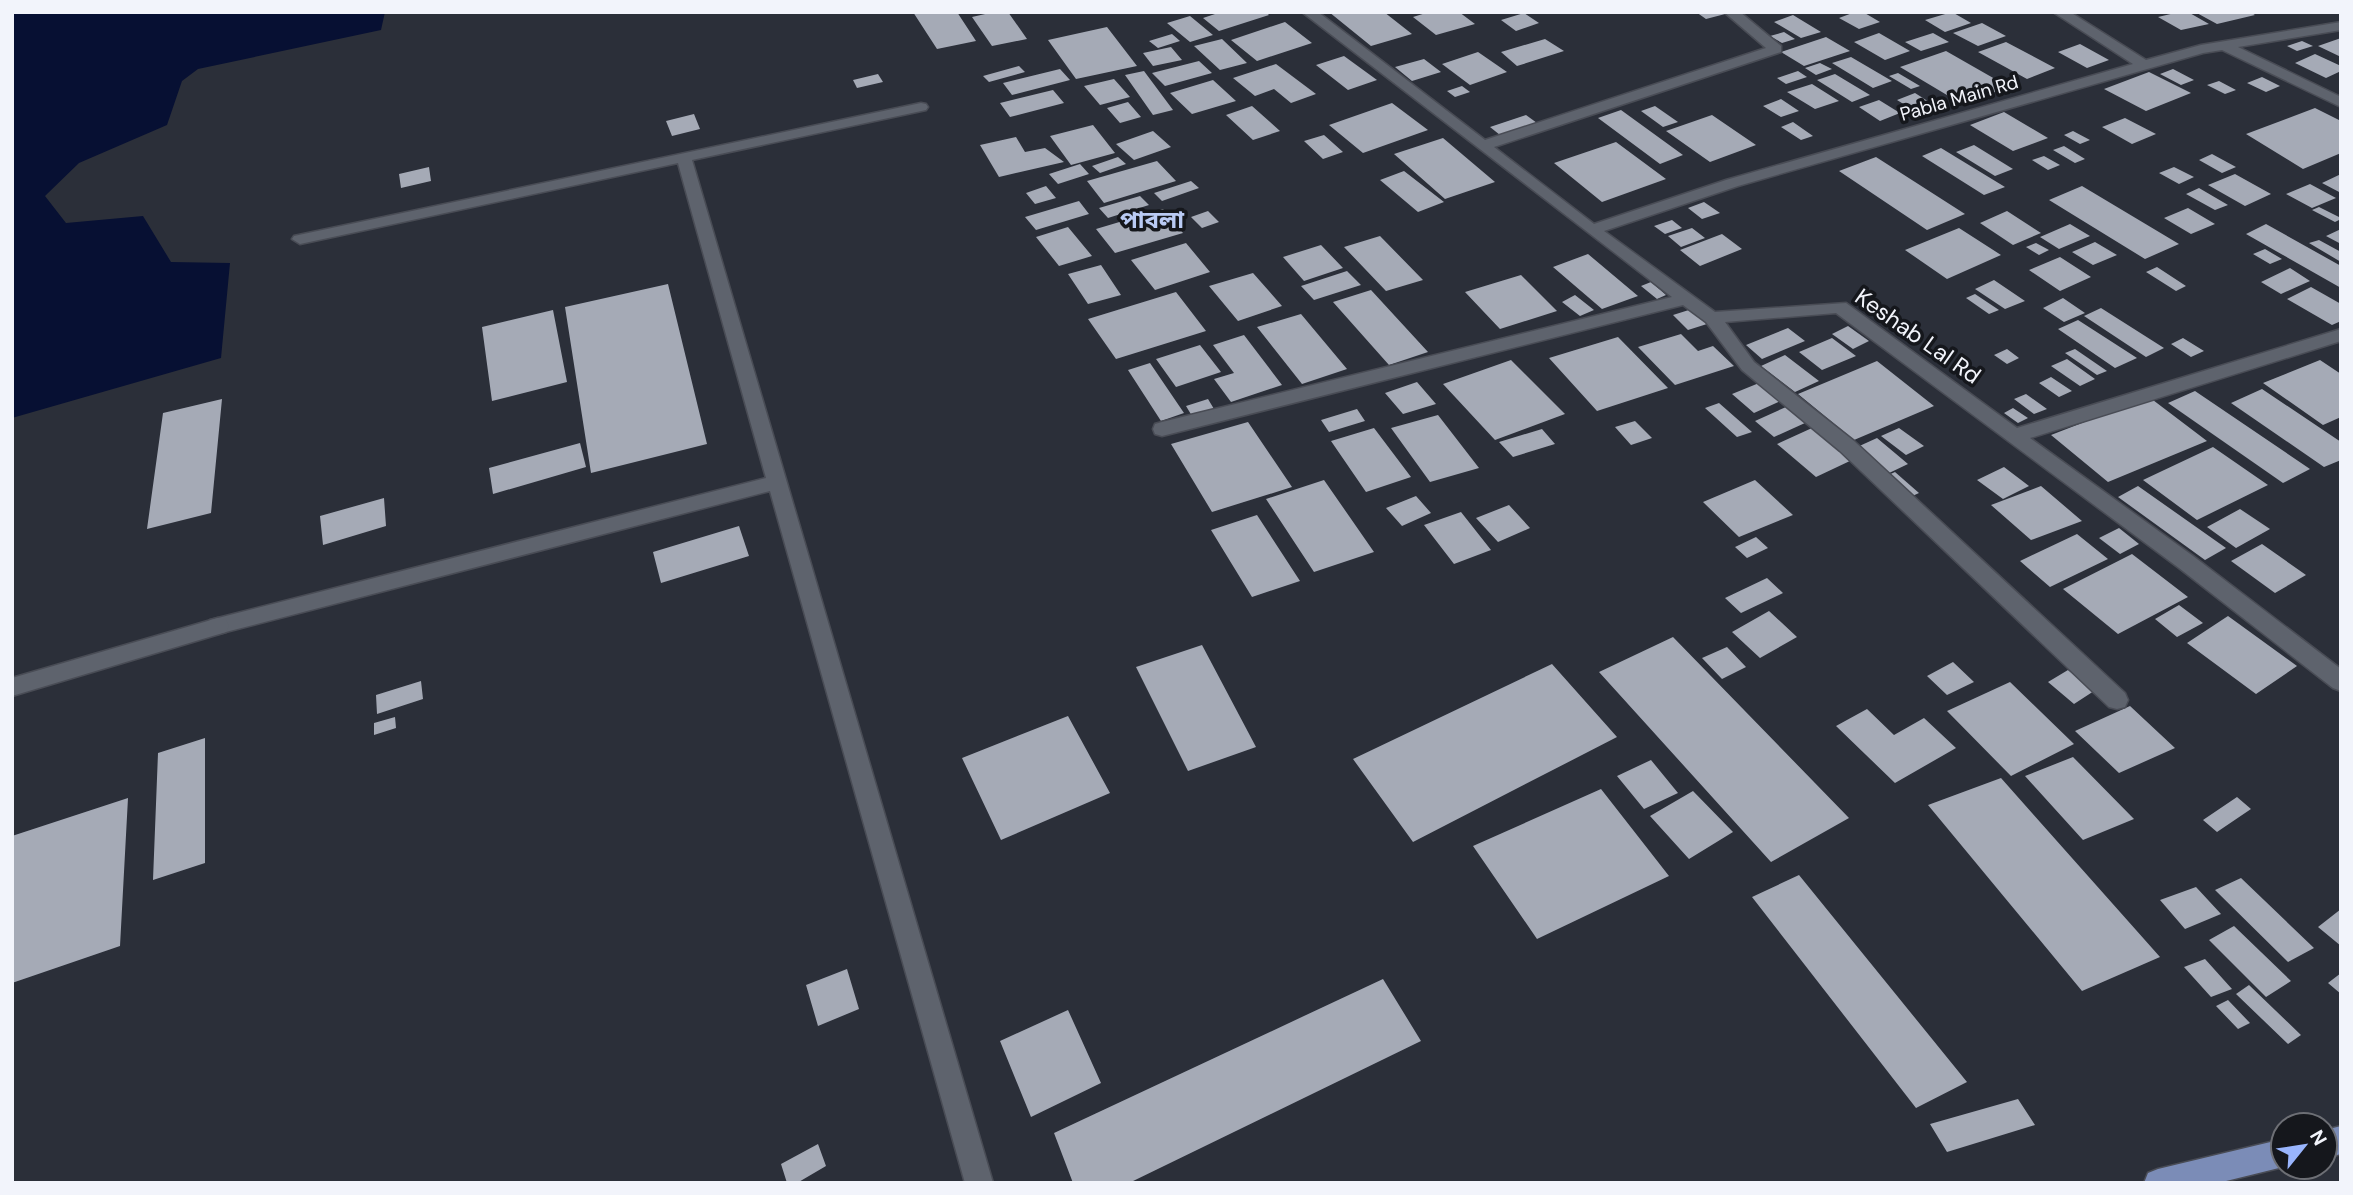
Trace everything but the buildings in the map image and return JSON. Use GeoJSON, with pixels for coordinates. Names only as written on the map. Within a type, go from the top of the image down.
{"type":"FeatureCollection","features":[{"type":"Feature","properties":{"kind":"main road"},"geometry":{"type":"LineString","coordinates":[[2158,1183],[2269,1156]]}},
{"type":"Feature","properties":{"kind":"street"},"geometry":{"type":"LineString","coordinates":[[1308,12],[1592,230],[1712,318],[1748,366],[1847,446],[2117,700]]}},
{"type":"Feature","properties":{"kind":"street"},"geometry":{"type":"LineString","coordinates":[[1483,146],[1776,49],[1731,12]]}},
{"type":"Feature","properties":{"kind":"street"},"geometry":{"type":"LineString","coordinates":[[2060,12],[2144,65]]}},
{"type":"Feature","properties":{"kind":"street","name":"Pabla Main Rd"},"geometry":{"type":"LineString","coordinates":[[1592,230],[1731,183],[2144,65],[2223,45],[2341,26]]}},
{"type":"Feature","properties":{"kind":"street"},"geometry":{"type":"LineString","coordinates":[[2223,45],[2341,103]]}},
{"type":"Feature","properties":{"kind":"street"},"geometry":{"type":"LineString","coordinates":[[300,239],[921,107]]}},
{"type":"Feature","properties":{"kind":"street"},"geometry":{"type":"LineString","coordinates":[[684,158],[979,1183]]}},
{"type":"Feature","properties":{"kind":"street"},"geometry":{"type":"LineString","coordinates":[[1162,429],[1686,299]]}},
{"type":"Feature","properties":{"kind":"street","name":"Keshab Lal Rd"},"geometry":{"type":"LineString","coordinates":[[1712,318],[1840,307],[2186,562],[2341,682]]}},
{"type":"Feature","properties":{"kind":"street"},"geometry":{"type":"LineString","coordinates":[[2014,436],[2341,335]]}},
{"type":"Feature","properties":{"kind":"street"},"geometry":{"type":"LineString","coordinates":[[12,687],[218,626],[778,482]]}},
{"type":"Feature","properties":{"kind":"water"},"geometry":{"type":"Polygon","coordinates":[[[12,12],[385,12],[381,30],[198,69],[182,81],[167,125],[79,163],[45,196],[66,223],[143,216],[171,262],[230,263],[221,358],[12,418],[12,12]]]}},
{"type":"Feature","properties":{"kind":"district","name":"পাবলা"},"geometry":{"type":"Point","coordinates":[1152,219]}}]}
